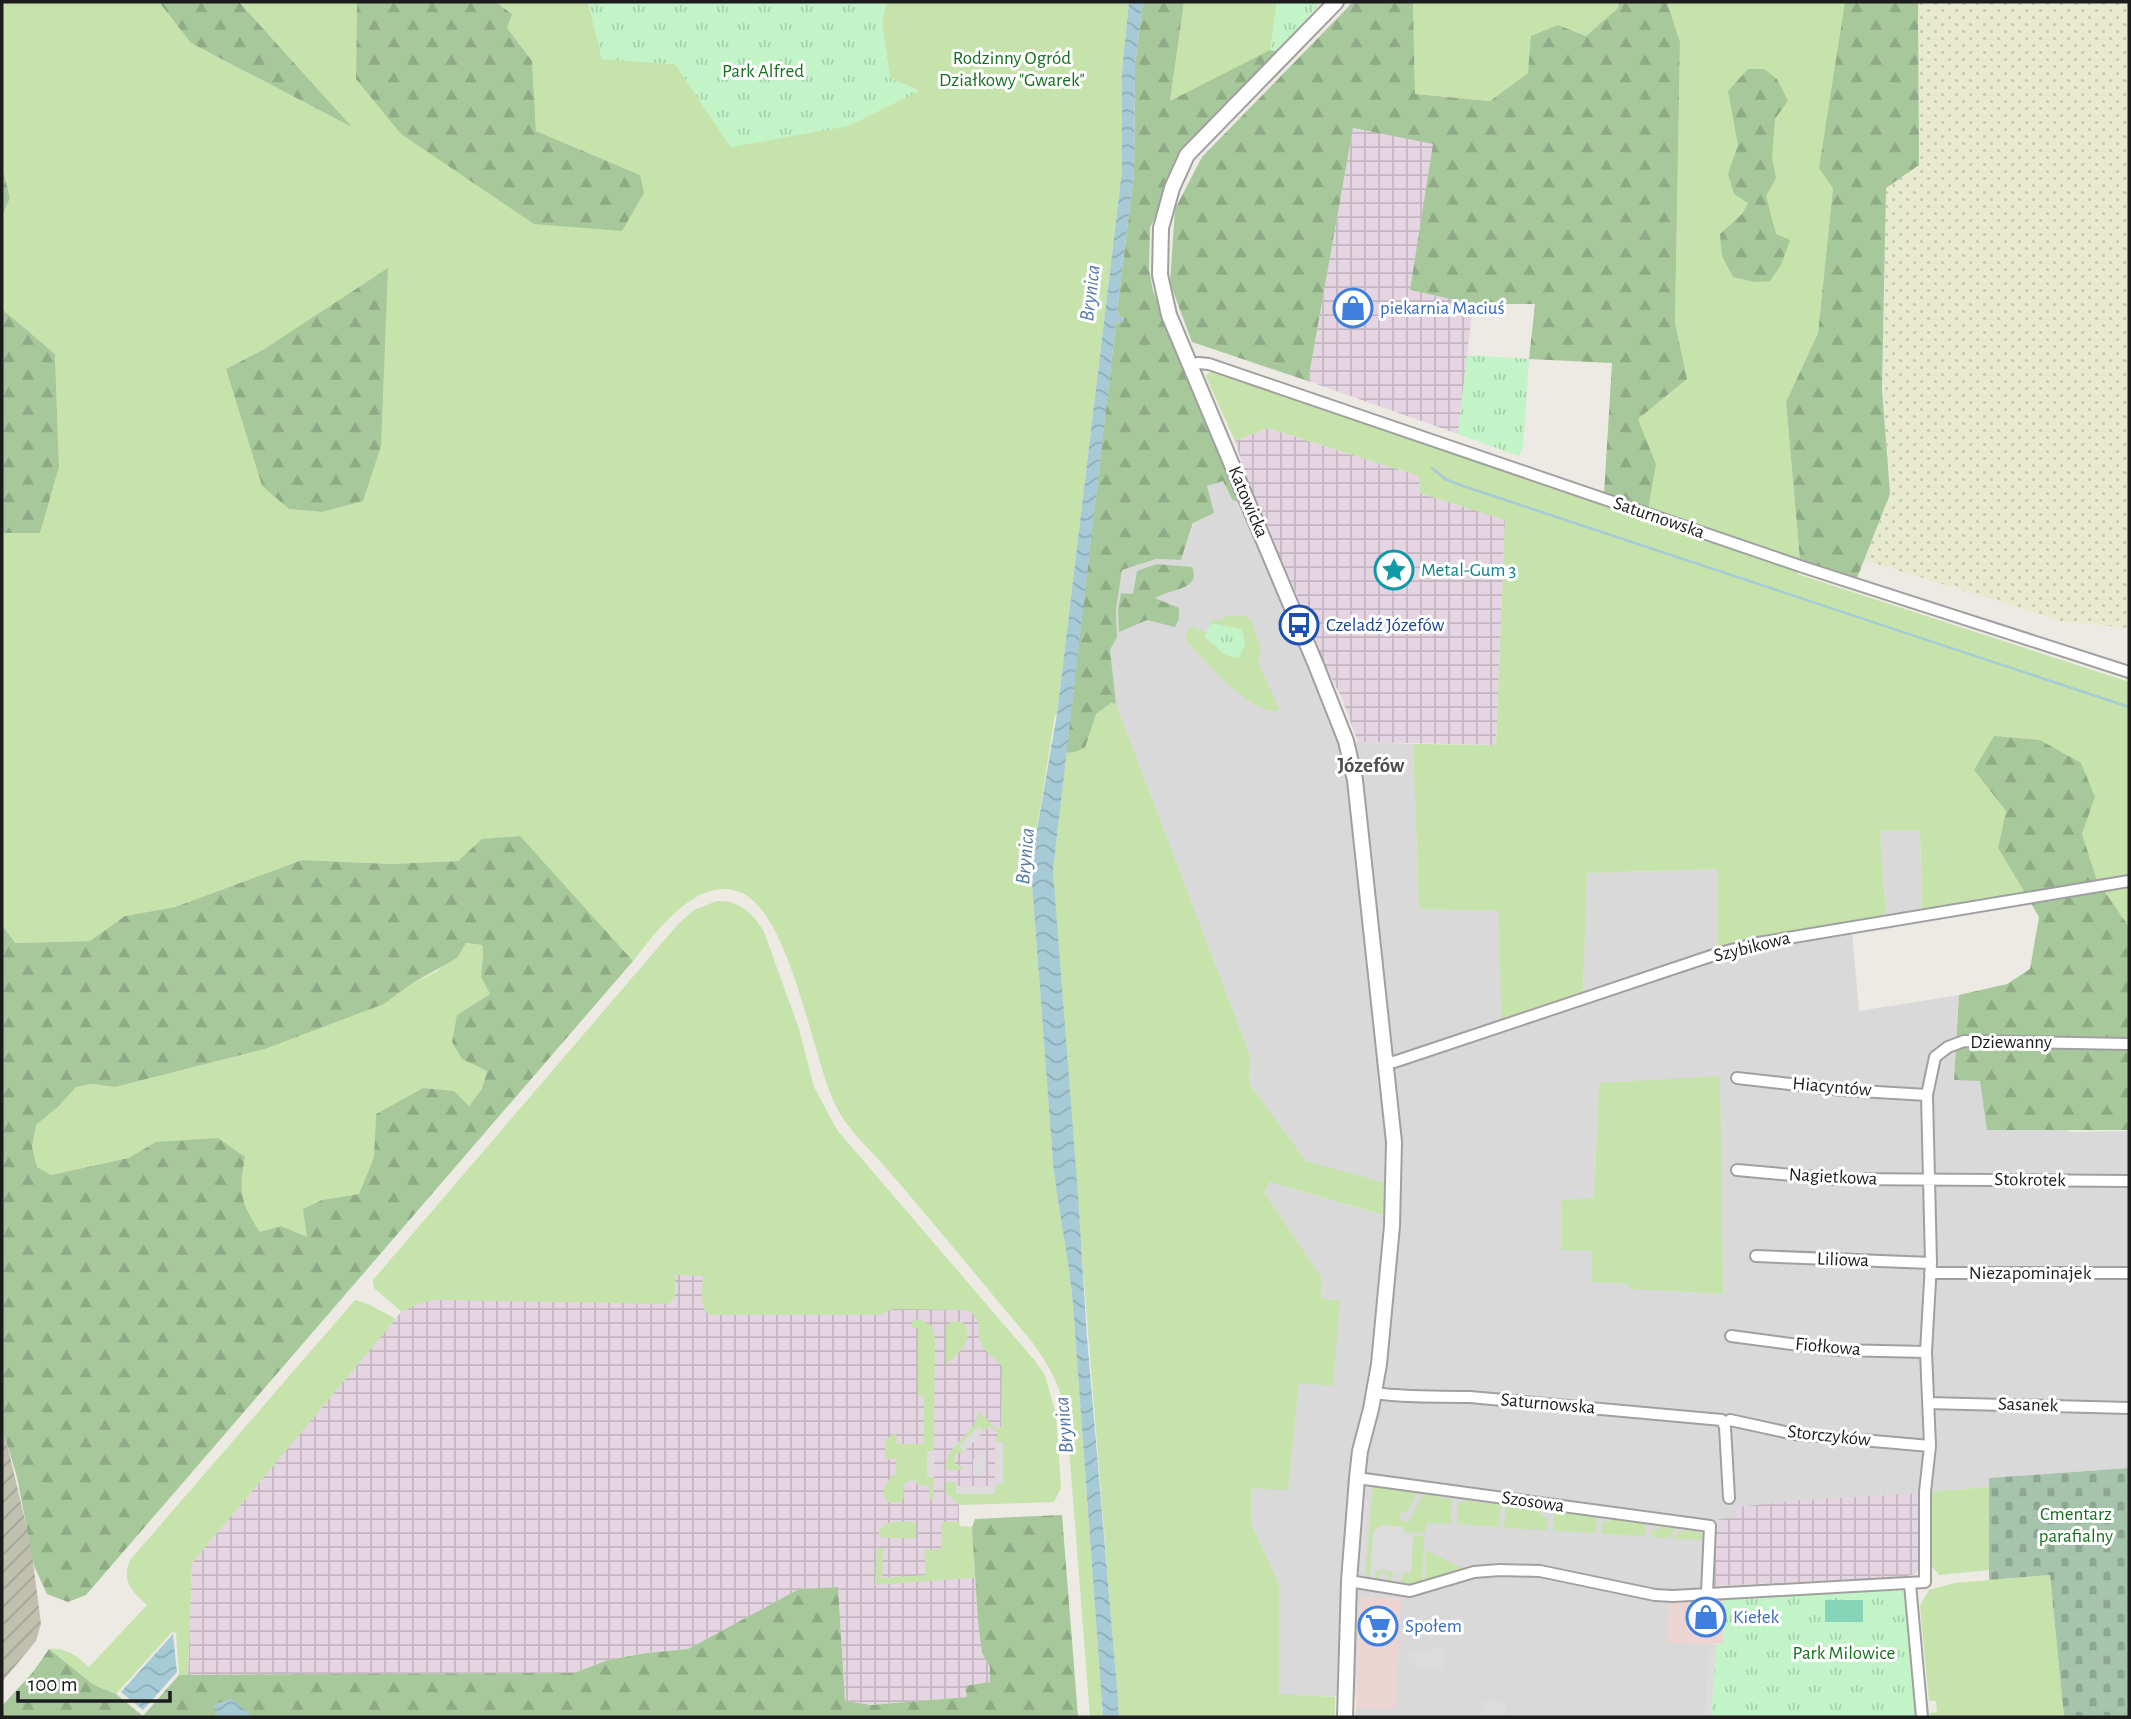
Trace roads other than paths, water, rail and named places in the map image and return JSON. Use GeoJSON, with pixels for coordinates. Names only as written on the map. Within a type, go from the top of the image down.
{"type":"FeatureCollection","features":[{"type":"Feature","properties":{"kind":"street","name":"Katowicka"},"geometry":{"type":"LineString","coordinates":[[1336,2],[1187,155],[1172,188],[1161,228],[1160,275],[1169,314],[1346,741],[1355,780],[1386,1061]]}},
{"type":"Feature","properties":{"kind":"street","name":"Saturnowska"},"geometry":{"type":"LineString","coordinates":[[1191,365],[1209,364],[1806,568],[2129,672]]}},
{"type":"Feature","properties":{"kind":"street","name":"Szybikowa"},"geometry":{"type":"LineString","coordinates":[[1386,1061],[1394,1062],[1720,953],[1758,943],[2129,880]]}},
{"type":"Feature","properties":{"kind":"street","name":"Dziewanny"},"geometry":{"type":"LineString","coordinates":[[1910,1584],[1925,1582],[1925,1492],[1930,1446],[1926,1352],[1931,1268],[1927,1095],[1935,1057],[1948,1047],[1964,1041],[2129,1044]]}},
{"type":"Feature","properties":{"kind":"street"},"geometry":{"type":"LineString","coordinates":[[1345,1717],[1349,1581],[1357,1478],[1360,1451],[1374,1392],[1393,1207],[1394,1142],[1386,1061]]}},
{"type":"Feature","properties":{"kind":"street","name":"Hiacyntów"},"geometry":{"type":"LineString","coordinates":[[1737,1078],[1843,1090],[1927,1095]]}},
{"type":"Feature","properties":{"kind":"street","name":"Nagietkowa"},"geometry":{"type":"LineString","coordinates":[[1737,1170],[1837,1179],[1930,1181]]}},
{"type":"Feature","properties":{"kind":"street","name":"Stokrotek"},"geometry":{"type":"LineString","coordinates":[[1930,1181],[2129,1181]]}},
{"type":"Feature","properties":{"kind":"street","name":"Liliowa"},"geometry":{"type":"LineString","coordinates":[[1756,1256],[1931,1268]]}},
{"type":"Feature","properties":{"kind":"street","name":"Niezapominajek"},"geometry":{"type":"LineString","coordinates":[[1931,1268],[2129,1273]]}},
{"type":"Feature","properties":{"kind":"street","name":"Fiołkowa"},"geometry":{"type":"LineString","coordinates":[[1731,1336],[1836,1350],[1926,1352]]}},
{"type":"Feature","properties":{"kind":"street","name":"Saturnowska"},"geometry":{"type":"LineString","coordinates":[[1374,1392],[1424,1398],[1470,1396],[1726,1420]]}},
{"type":"Feature","properties":{"kind":"street","name":"Sasanek"},"geometry":{"type":"LineString","coordinates":[[1928,1402],[2129,1408]]}},
{"type":"Feature","properties":{"kind":"street"},"geometry":{"type":"LineString","coordinates":[[1726,1420],[1729,1498]]}},
{"type":"Feature","properties":{"kind":"street","name":"Storczyków"},"geometry":{"type":"LineString","coordinates":[[1726,1420],[1794,1434],[1930,1446]]}},
{"type":"Feature","properties":{"kind":"street","name":"Szosowa"},"geometry":{"type":"LineString","coordinates":[[1357,1478],[1710,1526],[1707,1594]]}},
{"type":"Feature","properties":{"kind":"street"},"geometry":{"type":"LineString","coordinates":[[1349,1581],[1410,1591],[1474,1572],[1540,1571],[1655,1595],[1910,1584],[1922,1717]]}},
{"type":"Feature","properties":{"kind":"water"},"geometry":{"type":"Polygon","coordinates":[[[1129,2],[1143,2],[1135,66],[1134,174],[1117,311],[1120,317],[1124,318],[1123,323],[1116,322],[1053,871],[1087,1337],[1119,1717],[1103,1717],[1073,1305],[1053,1163],[1032,883],[1034,847],[1057,714],[1122,171],[1122,71],[1129,2]]]}},
{"type":"Feature","properties":{"kind":"water"},"geometry":{"type":"Polygon","coordinates":[[[173,1634],[177,1672],[143,1710],[121,1692],[173,1634]]]}},
{"type":"Feature","properties":{"kind":"water"},"geometry":{"type":"Polygon","coordinates":[[[232,1699],[253,1717],[215,1717],[215,1704],[232,1699]]]}},
{"type":"Feature","properties":{"kind":"waterway"},"geometry":{"type":"LineString","coordinates":[[1432,468],[1445,479],[1463,486],[2129,707]]}},
{"type":"Feature","properties":{"kind":"place","name":"piekarnia Maciuś"},"geometry":{"type":"Point","coordinates":[1353,308]}},
{"type":"Feature","properties":{"kind":"place","name":"Metal-Gum 3"},"geometry":{"type":"Point","coordinates":[1394,570]}},
{"type":"Feature","properties":{"kind":"place","name":"Czeladź Józefów"},"geometry":{"type":"Point","coordinates":[1299,625]}},
{"type":"Feature","properties":{"kind":"place","name":"Kiełek"},"geometry":{"type":"Point","coordinates":[1706,1617]}},
{"type":"Feature","properties":{"kind":"place","name":"Społem"},"geometry":{"type":"Point","coordinates":[1378,1626]}},
{"type":"Feature","properties":{"kind":"district","name":"Józefów"},"geometry":{"type":"Point","coordinates":[1371,765]}},
{"type":"Feature","properties":{"kind":"park label","name":"Rodzinny Ogród Działkowy \"Gwarek\""},"geometry":{"type":"Point","coordinates":[1012,69]}},
{"type":"Feature","properties":{"kind":"park label","name":"Park Alfred"},"geometry":{"type":"Point","coordinates":[763,71]}},
{"type":"Feature","properties":{"kind":"park label","name":"Cmentarz parafialny"},"geometry":{"type":"Point","coordinates":[2076,1525]}},
{"type":"Feature","properties":{"kind":"park label","name":"Park Milowice"},"geometry":{"type":"Point","coordinates":[1844,1653]}},
{"type":"Feature","properties":{"kind":"water label","name":"Brynica"},"geometry":{"type":"Point","coordinates":[1090,293]}},
{"type":"Feature","properties":{"kind":"water label","name":"Brynica"},"geometry":{"type":"Point","coordinates":[1025,856]}},
{"type":"Feature","properties":{"kind":"water label","name":"Brynica"},"geometry":{"type":"Point","coordinates":[1064,1425]}}]}
